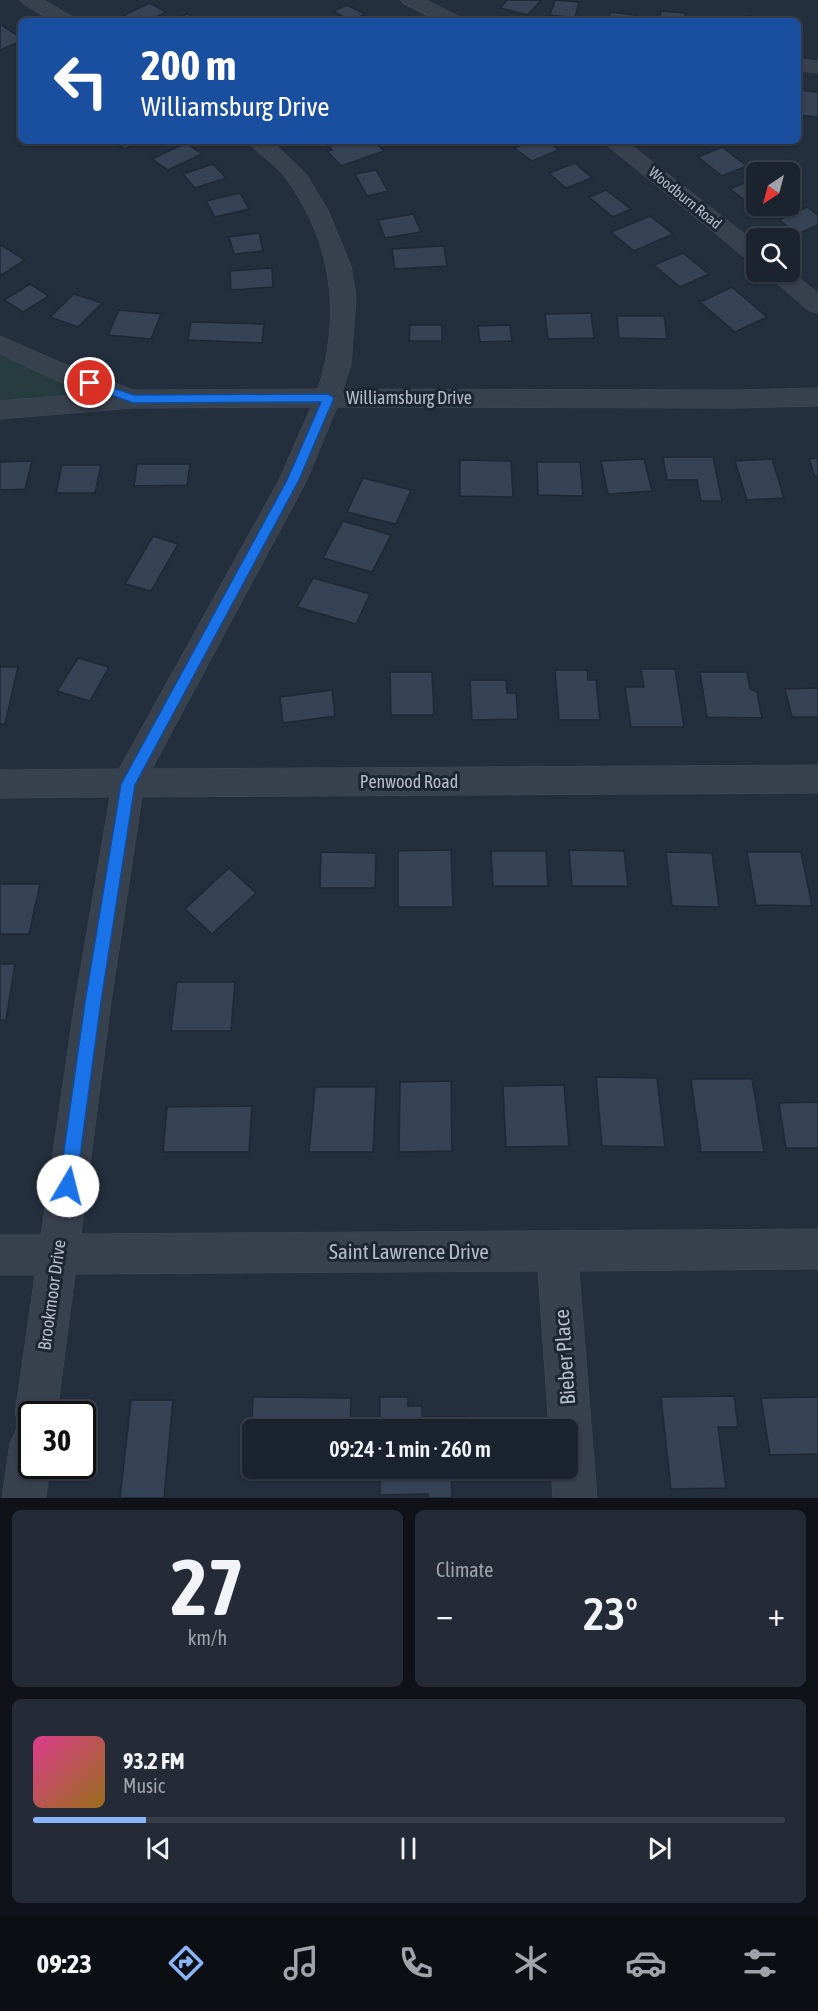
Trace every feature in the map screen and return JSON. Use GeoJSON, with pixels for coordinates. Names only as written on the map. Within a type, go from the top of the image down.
{"type":"FeatureCollection","features":[{"type":"Feature","properties":{"kind":"street"},"geometry":{"type":"LineString","coordinates":[[30,0],[61,18]]}},
{"type":"Feature","properties":{"kind":"street"},"geometry":{"type":"LineString","coordinates":[[411,0],[447,18]]}},
{"type":"Feature","properties":{"kind":"street"},"geometry":{"type":"LineString","coordinates":[[801,65],[818,67]]}},
{"type":"Feature","properties":{"kind":"street","name":"Brookmoor Drive"},"geometry":{"type":"LineString","coordinates":[[38,1401],[93,1002],[128,784],[293,480],[328,398],[338,365],[344,297],[339,266],[317,210],[295,174],[262,144]]}},
{"type":"Feature","properties":{"kind":"street","name":"Woodburn Road"},"geometry":{"type":"LineString","coordinates":[[617,144],[746,247]]}},
{"type":"Feature","properties":{"kind":"street"},"geometry":{"type":"LineString","coordinates":[[789,282],[818,305]]}},
{"type":"Feature","properties":{"kind":"street"},"geometry":{"type":"LineString","coordinates":[[0,345],[69,376],[133,399]]}},
{"type":"Feature","properties":{"kind":"street","name":"Williamsburg Drive"},"geometry":{"type":"LineString","coordinates":[[0,410],[133,399],[818,397]]}},
{"type":"Feature","properties":{"kind":"street","name":"Penwood Road"},"geometry":{"type":"LineString","coordinates":[[0,784],[818,779]]}},
{"type":"Feature","properties":{"kind":"street","name":"Saint Lawrence Drive"},"geometry":{"type":"LineString","coordinates":[[0,1255],[818,1249]]}},
{"type":"Feature","properties":{"kind":"street","name":"Bieber Place"},"geometry":{"type":"LineString","coordinates":[[558,1251],[575,1498]]}},
{"type":"Feature","properties":{"kind":"street"},"geometry":{"type":"LineString","coordinates":[[24,1498],[27,1479]]}},
{"type":"Feature","properties":{"kind":"green space"},"geometry":{"type":"Polygon","coordinates":[[[0,345],[89,370],[80,401],[0,404],[0,345]]]}},
{"type":"Feature","properties":{"kind":"building"},"geometry":{"type":"Polygon","coordinates":[[[507,0],[541,0],[528,15],[500,8],[507,0]]]}},
{"type":"Feature","properties":{"kind":"building"},"geometry":{"type":"Polygon","coordinates":[[[555,0],[579,2],[575,18],[550,15],[555,0]]]}},
{"type":"Feature","properties":{"kind":"building"},"geometry":{"type":"Polygon","coordinates":[[[150,3],[166,12],[154,18],[129,18],[124,15],[150,3]]]}},
{"type":"Feature","properties":{"kind":"building"},"geometry":{"type":"Polygon","coordinates":[[[347,5],[365,14],[357,18],[346,18],[333,11],[347,5]]]}},
{"type":"Feature","properties":{"kind":"building"},"geometry":{"type":"Polygon","coordinates":[[[661,11],[685,13],[685,18],[660,18],[661,11]]]}},
{"type":"Feature","properties":{"kind":"building"},"geometry":{"type":"Polygon","coordinates":[[[610,12],[635,15],[634,18],[609,18],[610,12]]]}},
{"type":"Feature","properties":{"kind":"building"},"geometry":{"type":"Polygon","coordinates":[[[187,14],[194,18],[178,18],[187,14]]]}},
{"type":"Feature","properties":{"kind":"building"},"geometry":{"type":"Polygon","coordinates":[[[0,24],[18,36],[18,42],[0,50],[0,24]]]}},
{"type":"Feature","properties":{"kind":"building"},"geometry":{"type":"Polygon","coordinates":[[[801,90],[818,92],[818,117],[801,115],[801,90]]]}},
{"type":"Feature","properties":{"kind":"building"},"geometry":{"type":"Polygon","coordinates":[[[116,144],[134,144],[125,149],[116,144]]]}},
{"type":"Feature","properties":{"kind":"building"},"geometry":{"type":"Polygon","coordinates":[[[184,144],[202,154],[168,170],[152,159],[184,144]]]}},
{"type":"Feature","properties":{"kind":"building"},"geometry":{"type":"Polygon","coordinates":[[[327,144],[377,144],[384,151],[341,166],[327,151],[332,150],[327,144]]]}},
{"type":"Feature","properties":{"kind":"building"},"geometry":{"type":"Polygon","coordinates":[[[524,144],[551,144],[559,150],[532,161],[514,148],[524,144]]]}},
{"type":"Feature","properties":{"kind":"building"},"geometry":{"type":"Polygon","coordinates":[[[722,147],[746,166],[722,176],[698,157],[722,147]]]}},
{"type":"Feature","properties":{"kind":"building"},"geometry":{"type":"Polygon","coordinates":[[[575,163],[592,178],[566,188],[549,173],[575,163]]]}},
{"type":"Feature","properties":{"kind":"building"},"geometry":{"type":"Polygon","coordinates":[[[213,164],[226,178],[195,188],[183,174],[213,164]]]}},
{"type":"Feature","properties":{"kind":"building"},"geometry":{"type":"Polygon","coordinates":[[[376,170],[388,191],[367,196],[355,174],[376,170]]]}},
{"type":"Feature","properties":{"kind":"building"},"geometry":{"type":"Polygon","coordinates":[[[746,182],[746,201],[730,189],[746,182]]]}},
{"type":"Feature","properties":{"kind":"building"},"geometry":{"type":"Polygon","coordinates":[[[606,190],[631,209],[613,217],[589,197],[606,190]]]}},
{"type":"Feature","properties":{"kind":"building"},"geometry":{"type":"Polygon","coordinates":[[[240,193],[249,209],[215,217],[206,201],[240,193]]]}},
{"type":"Feature","properties":{"kind":"building"},"geometry":{"type":"Polygon","coordinates":[[[807,207],[818,215],[818,225],[800,233],[800,228],[790,228],[779,220],[788,216],[800,216],[800,210],[807,207]]]}},
{"type":"Feature","properties":{"kind":"building"},"geometry":{"type":"Polygon","coordinates":[[[413,214],[421,232],[385,238],[378,220],[413,214]]]}},
{"type":"Feature","properties":{"kind":"building"},"geometry":{"type":"Polygon","coordinates":[[[650,216],[673,234],[634,251],[611,232],[650,216]]]}},
{"type":"Feature","properties":{"kind":"building"},"geometry":{"type":"Polygon","coordinates":[[[259,233],[263,251],[234,254],[229,237],[259,233]]]}},
{"type":"Feature","properties":{"kind":"building"},"geometry":{"type":"Polygon","coordinates":[[[0,246],[25,260],[0,276],[0,246]]]}},
{"type":"Feature","properties":{"kind":"building"},"geometry":{"type":"Polygon","coordinates":[[[444,246],[447,266],[395,269],[392,249],[444,246]]]}},
{"type":"Feature","properties":{"kind":"building"},"geometry":{"type":"Polygon","coordinates":[[[683,253],[709,274],[680,287],[654,265],[683,253]]]}},
{"type":"Feature","properties":{"kind":"building"},"geometry":{"type":"Polygon","coordinates":[[[272,268],[273,287],[231,290],[230,271],[272,268]]]}},
{"type":"Feature","properties":{"kind":"building"},"geometry":{"type":"Polygon","coordinates":[[[30,284],[49,296],[23,312],[4,300],[30,284]]]}},
{"type":"Feature","properties":{"kind":"building"},"geometry":{"type":"Polygon","coordinates":[[[732,287],[767,317],[735,332],[700,302],[732,287]]]}},
{"type":"Feature","properties":{"kind":"building"},"geometry":{"type":"Polygon","coordinates":[[[74,294],[102,303],[78,327],[50,317],[74,294]]]}},
{"type":"Feature","properties":{"kind":"building"},"geometry":{"type":"Polygon","coordinates":[[[119,310],[161,314],[151,339],[108,335],[119,310]]]}},
{"type":"Feature","properties":{"kind":"building"},"geometry":{"type":"Polygon","coordinates":[[[591,313],[594,338],[548,339],[545,314],[591,313]]]}},
{"type":"Feature","properties":{"kind":"building"},"geometry":{"type":"Polygon","coordinates":[[[617,316],[664,316],[667,339],[619,338],[617,316]]]}},
{"type":"Feature","properties":{"kind":"building"},"geometry":{"type":"Polygon","coordinates":[[[191,322],[264,324],[262,343],[188,340],[191,322]]]}},
{"type":"Feature","properties":{"kind":"building"},"geometry":{"type":"Polygon","coordinates":[[[410,325],[442,325],[442,341],[409,341],[410,325]]]}},
{"type":"Feature","properties":{"kind":"building"},"geometry":{"type":"Polygon","coordinates":[[[510,325],[512,341],[480,342],[478,326],[510,325]]]}},
{"type":"Feature","properties":{"kind":"building"},"geometry":{"type":"Polygon","coordinates":[[[663,457],[713,457],[722,501],[701,501],[697,480],[667,480],[663,457]]]}},
{"type":"Feature","properties":{"kind":"building"},"geometry":{"type":"Polygon","coordinates":[[[818,458],[818,476],[815,477],[809,459],[818,458]]]}},
{"type":"Feature","properties":{"kind":"building"},"geometry":{"type":"Polygon","coordinates":[[[644,459],[652,491],[608,494],[601,461],[644,459]]]}},
{"type":"Feature","properties":{"kind":"building"},"geometry":{"type":"Polygon","coordinates":[[[772,459],[784,498],[747,500],[735,461],[772,459]]]}},
{"type":"Feature","properties":{"kind":"building"},"geometry":{"type":"Polygon","coordinates":[[[460,460],[511,461],[513,497],[460,496],[460,460]]]}},
{"type":"Feature","properties":{"kind":"building"},"geometry":{"type":"Polygon","coordinates":[[[32,461],[25,489],[0,490],[0,462],[32,461]]]}},
{"type":"Feature","properties":{"kind":"building"},"geometry":{"type":"Polygon","coordinates":[[[537,462],[580,462],[583,496],[538,495],[537,462]]]}},
{"type":"Feature","properties":{"kind":"building"},"geometry":{"type":"Polygon","coordinates":[[[137,464],[190,464],[187,485],[134,486],[137,464]]]}},
{"type":"Feature","properties":{"kind":"building"},"geometry":{"type":"Polygon","coordinates":[[[62,465],[101,465],[95,493],[56,493],[62,465]]]}},
{"type":"Feature","properties":{"kind":"building"},"geometry":{"type":"Polygon","coordinates":[[[363,478],[411,490],[396,524],[347,512],[363,478]]]}},
{"type":"Feature","properties":{"kind":"building"},"geometry":{"type":"Polygon","coordinates":[[[343,521],[391,535],[372,572],[323,558],[343,521]]]}},
{"type":"Feature","properties":{"kind":"building"},"geometry":{"type":"Polygon","coordinates":[[[153,536],[178,544],[151,591],[125,584],[153,536]]]}},
{"type":"Feature","properties":{"kind":"building"},"geometry":{"type":"Polygon","coordinates":[[[313,578],[370,594],[356,624],[297,607],[313,578]]]}},
{"type":"Feature","properties":{"kind":"building"},"geometry":{"type":"Polygon","coordinates":[[[78,658],[109,667],[90,701],[57,691],[78,658]]]}},
{"type":"Feature","properties":{"kind":"building"},"geometry":{"type":"Polygon","coordinates":[[[0,667],[18,667],[5,724],[0,724],[0,667]]]}},
{"type":"Feature","properties":{"kind":"building"},"geometry":{"type":"Polygon","coordinates":[[[641,669],[675,669],[684,727],[631,727],[625,687],[644,687],[641,669]]]}},
{"type":"Feature","properties":{"kind":"building"},"geometry":{"type":"Polygon","coordinates":[[[555,670],[587,670],[588,680],[596,680],[600,720],[559,720],[555,670]]]}},
{"type":"Feature","properties":{"kind":"building"},"geometry":{"type":"Polygon","coordinates":[[[390,672],[432,672],[434,715],[391,715],[390,672]]]}},
{"type":"Feature","properties":{"kind":"building"},"geometry":{"type":"Polygon","coordinates":[[[700,672],[747,672],[750,689],[757,692],[762,718],[707,717],[700,672]]]}},
{"type":"Feature","properties":{"kind":"building"},"geometry":{"type":"Polygon","coordinates":[[[470,680],[506,680],[507,693],[516,693],[518,719],[472,720],[470,680]]]}},
{"type":"Feature","properties":{"kind":"building"},"geometry":{"type":"Polygon","coordinates":[[[818,688],[818,717],[792,717],[785,689],[818,688]]]}},
{"type":"Feature","properties":{"kind":"building"},"geometry":{"type":"Polygon","coordinates":[[[332,690],[335,716],[283,723],[280,697],[332,690]]]}},
{"type":"Feature","properties":{"kind":"building"},"geometry":{"type":"Polygon","coordinates":[[[451,850],[453,907],[398,907],[398,851],[451,850]]]}},
{"type":"Feature","properties":{"kind":"building"},"geometry":{"type":"Polygon","coordinates":[[[569,850],[624,851],[628,886],[572,886],[569,850]]]}},
{"type":"Feature","properties":{"kind":"building"},"geometry":{"type":"Polygon","coordinates":[[[491,851],[546,851],[548,886],[493,886],[491,851]]]}},
{"type":"Feature","properties":{"kind":"building"},"geometry":{"type":"Polygon","coordinates":[[[321,852],[376,853],[375,888],[320,888],[321,852]]]}},
{"type":"Feature","properties":{"kind":"building"},"geometry":{"type":"Polygon","coordinates":[[[666,852],[712,853],[719,907],[672,906],[666,852]]]}},
{"type":"Feature","properties":{"kind":"building"},"geometry":{"type":"Polygon","coordinates":[[[747,852],[801,852],[812,906],[756,905],[747,852]]]}},
{"type":"Feature","properties":{"kind":"building"},"geometry":{"type":"Polygon","coordinates":[[[229,868],[256,893],[212,934],[185,909],[229,868]]]}},
{"type":"Feature","properties":{"kind":"building"},"geometry":{"type":"Polygon","coordinates":[[[0,884],[40,884],[29,934],[0,934],[0,884]]]}},
{"type":"Feature","properties":{"kind":"building"},"geometry":{"type":"Polygon","coordinates":[[[0,964],[15,964],[6,1020],[0,1020],[0,964]]]}},
{"type":"Feature","properties":{"kind":"building"},"geometry":{"type":"Polygon","coordinates":[[[177,982],[235,982],[231,1031],[171,1031],[177,982]]]}},
{"type":"Feature","properties":{"kind":"building"},"geometry":{"type":"Polygon","coordinates":[[[596,1077],[657,1078],[665,1147],[602,1146],[596,1077]]]}},
{"type":"Feature","properties":{"kind":"building"},"geometry":{"type":"Polygon","coordinates":[[[691,1079],[752,1079],[764,1152],[701,1152],[691,1079]]]}},
{"type":"Feature","properties":{"kind":"building"},"geometry":{"type":"Polygon","coordinates":[[[451,1081],[452,1151],[399,1152],[400,1082],[451,1081]]]}},
{"type":"Feature","properties":{"kind":"building"},"geometry":{"type":"Polygon","coordinates":[[[564,1085],[569,1146],[506,1147],[503,1086],[564,1085]]]}},
{"type":"Feature","properties":{"kind":"building"},"geometry":{"type":"Polygon","coordinates":[[[315,1087],[376,1087],[373,1152],[309,1152],[315,1087]]]}},
{"type":"Feature","properties":{"kind":"building"},"geometry":{"type":"Polygon","coordinates":[[[818,1102],[818,1148],[786,1148],[779,1103],[818,1102]]]}},
{"type":"Feature","properties":{"kind":"building"},"geometry":{"type":"Polygon","coordinates":[[[252,1106],[249,1152],[163,1152],[167,1107],[252,1106]]]}},
{"type":"Feature","properties":{"kind":"building"},"geometry":{"type":"Polygon","coordinates":[[[734,1396],[738,1427],[718,1427],[726,1488],[671,1489],[661,1397],[734,1396]]]}},
{"type":"Feature","properties":{"kind":"building"},"geometry":{"type":"Polygon","coordinates":[[[253,1397],[351,1398],[350,1419],[252,1419],[253,1397]]]}},
{"type":"Feature","properties":{"kind":"building"},"geometry":{"type":"Polygon","coordinates":[[[380,1397],[408,1397],[408,1406],[422,1406],[422,1417],[467,1417],[467,1419],[380,1419],[380,1397]]]}},
{"type":"Feature","properties":{"kind":"building"},"geometry":{"type":"Polygon","coordinates":[[[818,1397],[818,1454],[770,1455],[761,1398],[818,1397]]]}},
{"type":"Feature","properties":{"kind":"building"},"geometry":{"type":"Polygon","coordinates":[[[131,1400],[173,1400],[164,1498],[120,1498],[131,1400]]]}},
{"type":"Feature","properties":{"kind":"building"},"geometry":{"type":"Polygon","coordinates":[[[380,1479],[451,1479],[452,1498],[428,1498],[428,1494],[380,1495],[380,1479]]]}},
{"type":"Feature","properties":{"kind":"route"},"geometry":{"type":"LineString","coordinates":[[68,1186],[93,1002],[128,784],[293,480],[328,398],[133,399],[90,383]]}}]}
